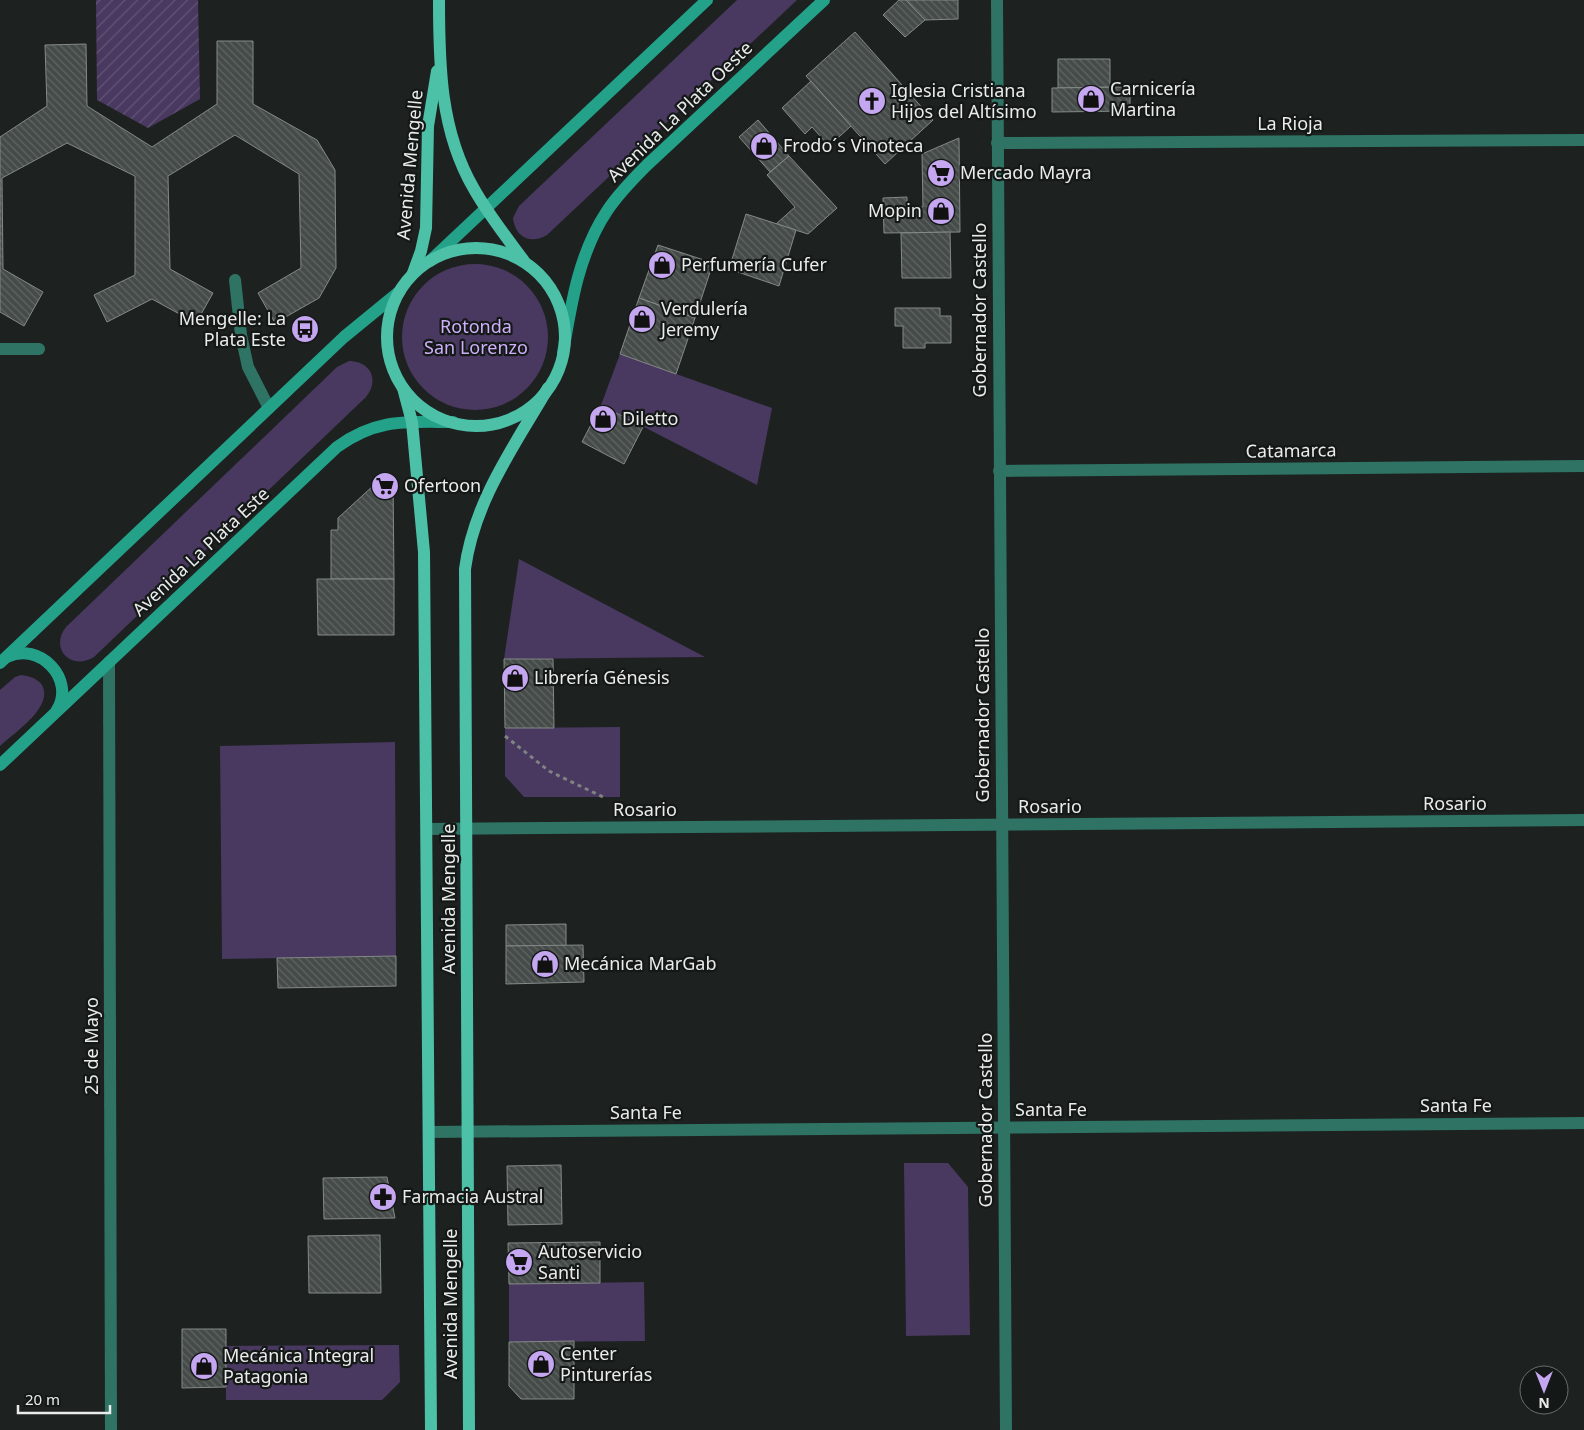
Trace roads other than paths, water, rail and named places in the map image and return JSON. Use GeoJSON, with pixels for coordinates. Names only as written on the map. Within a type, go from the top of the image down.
{"type":"FeatureCollection","features":[{"type":"Feature","properties":{"kind":"main road","name":"Avenida Mengelle"},"geometry":{"type":"LineString","coordinates":[[439,0],[439,58],[444,98],[454,143],[467,176],[486,208],[528,265]]}},
{"type":"Feature","properties":{"kind":"main road"},"geometry":{"type":"LineString","coordinates":[[430,261],[447,253],[467,248],[489,249],[508,254],[528,265],[542,278],[556,299],[564,326],[563,353],[558,371],[548,388],[535,403],[518,415],[485,425],[474,425],[454,422],[425,410],[403,388],[390,361],[387,342],[388,321],[394,302],[413,274],[430,261],[707,0]]}},
{"type":"Feature","properties":{"kind":"main road","name":"Avenida La Plata Oeste"},"geometry":{"type":"LineString","coordinates":[[563,353],[569,316],[583,260],[593,235],[607,210],[626,186],[647,165],[824,0]]}},
{"type":"Feature","properties":{"kind":"main road","name":"Avenida Mengelle"},"geometry":{"type":"LineString","coordinates":[[413,274],[426,228],[428,126],[439,58]]}},
{"type":"Feature","properties":{"kind":"main road"},"geometry":{"type":"LineString","coordinates":[[2,660],[350,332],[399,292]]}},
{"type":"Feature","properties":{"kind":"main road","name":"Avenida Mengelle"},"geometry":{"type":"LineString","coordinates":[[403,388],[412,422],[424,552],[431,1430]]}},
{"type":"Feature","properties":{"kind":"main road","name":"Avenida Mengelle"},"geometry":{"type":"LineString","coordinates":[[469,1430],[465,586],[467,553],[476,520],[489,490],[548,388]]}},
{"type":"Feature","properties":{"kind":"main road","name":"Avenida La Plata Este"},"geometry":{"type":"LineString","coordinates":[[0,766],[337,447],[365,430],[380,425],[412,422],[454,422]]}},
{"type":"Feature","properties":{"kind":"main road"},"geometry":{"type":"LineString","coordinates":[[2,660],[20,653],[30,654],[47,661],[58,674],[63,691],[60,706],[56,712]]}},
{"type":"Feature","properties":{"kind":"street","name":"Gobernador Castello"},"geometry":{"type":"LineString","coordinates":[[996,0],[1006,1430]]}},
{"type":"Feature","properties":{"kind":"street","name":"La Rioja"},"geometry":{"type":"LineString","coordinates":[[997,143],[1584,140]]}},
{"type":"Feature","properties":{"kind":"street"},"geometry":{"type":"LineString","coordinates":[[235,280],[248,367],[270,408]]}},
{"type":"Feature","properties":{"kind":"street"},"geometry":{"type":"LineString","coordinates":[[0,349],[39,349]]}},
{"type":"Feature","properties":{"kind":"street","name":"Catamarca"},"geometry":{"type":"LineString","coordinates":[[999,471],[1584,466]]}},
{"type":"Feature","properties":{"kind":"street","name":"25 de Mayo"},"geometry":{"type":"LineString","coordinates":[[109,662],[111,1430]]}},
{"type":"Feature","properties":{"kind":"street","name":"Rosario"},"geometry":{"type":"LineString","coordinates":[[427,828],[1584,820]]}},
{"type":"Feature","properties":{"kind":"street","name":"Santa Fe"},"geometry":{"type":"LineString","coordinates":[[429,1132],[1584,1123]]}},
{"type":"Feature","properties":{"kind":"place","name":"Carnicería Martina"},"geometry":{"type":"Point","coordinates":[1091,99]}},
{"type":"Feature","properties":{"kind":"place","name":"Iglesia Cristiana Hijos del Altísimo"},"geometry":{"type":"Point","coordinates":[872,101]}},
{"type":"Feature","properties":{"kind":"place","name":"Frodo´s Vinoteca"},"geometry":{"type":"Point","coordinates":[764,146]}},
{"type":"Feature","properties":{"kind":"place","name":"Mercado Mayra"},"geometry":{"type":"Point","coordinates":[941,173]}},
{"type":"Feature","properties":{"kind":"place","name":"Mopin"},"geometry":{"type":"Point","coordinates":[941,211]}},
{"type":"Feature","properties":{"kind":"place","name":"Perfumería Cufer"},"geometry":{"type":"Point","coordinates":[662,265]}},
{"type":"Feature","properties":{"kind":"place","name":"Verdulería Jeremy"},"geometry":{"type":"Point","coordinates":[642,319]}},
{"type":"Feature","properties":{"kind":"place","name":"Mengelle: La Plata Este"},"geometry":{"type":"Point","coordinates":[305,329]}},
{"type":"Feature","properties":{"kind":"place","name":"Diletto"},"geometry":{"type":"Point","coordinates":[603,419]}},
{"type":"Feature","properties":{"kind":"place","name":"Ofertoon"},"geometry":{"type":"Point","coordinates":[385,486]}},
{"type":"Feature","properties":{"kind":"place","name":"Librería Génesis"},"geometry":{"type":"Point","coordinates":[515,678]}},
{"type":"Feature","properties":{"kind":"place","name":"Mecánica MarGab"},"geometry":{"type":"Point","coordinates":[545,964]}},
{"type":"Feature","properties":{"kind":"place","name":"Farmacia Austral"},"geometry":{"type":"Point","coordinates":[383,1197]}},
{"type":"Feature","properties":{"kind":"place","name":"Autoservicio Santi"},"geometry":{"type":"Point","coordinates":[519,1262]}},
{"type":"Feature","properties":{"kind":"place","name":"Center Pinturerías"},"geometry":{"type":"Point","coordinates":[541,1364]}},
{"type":"Feature","properties":{"kind":"place","name":"Mecánica Integral Patagonia"},"geometry":{"type":"Point","coordinates":[204,1366]}},
{"type":"Feature","properties":{"kind":"park label","name":"Rotonda San Lorenzo"},"geometry":{"type":"Point","coordinates":[476,337]}}]}
